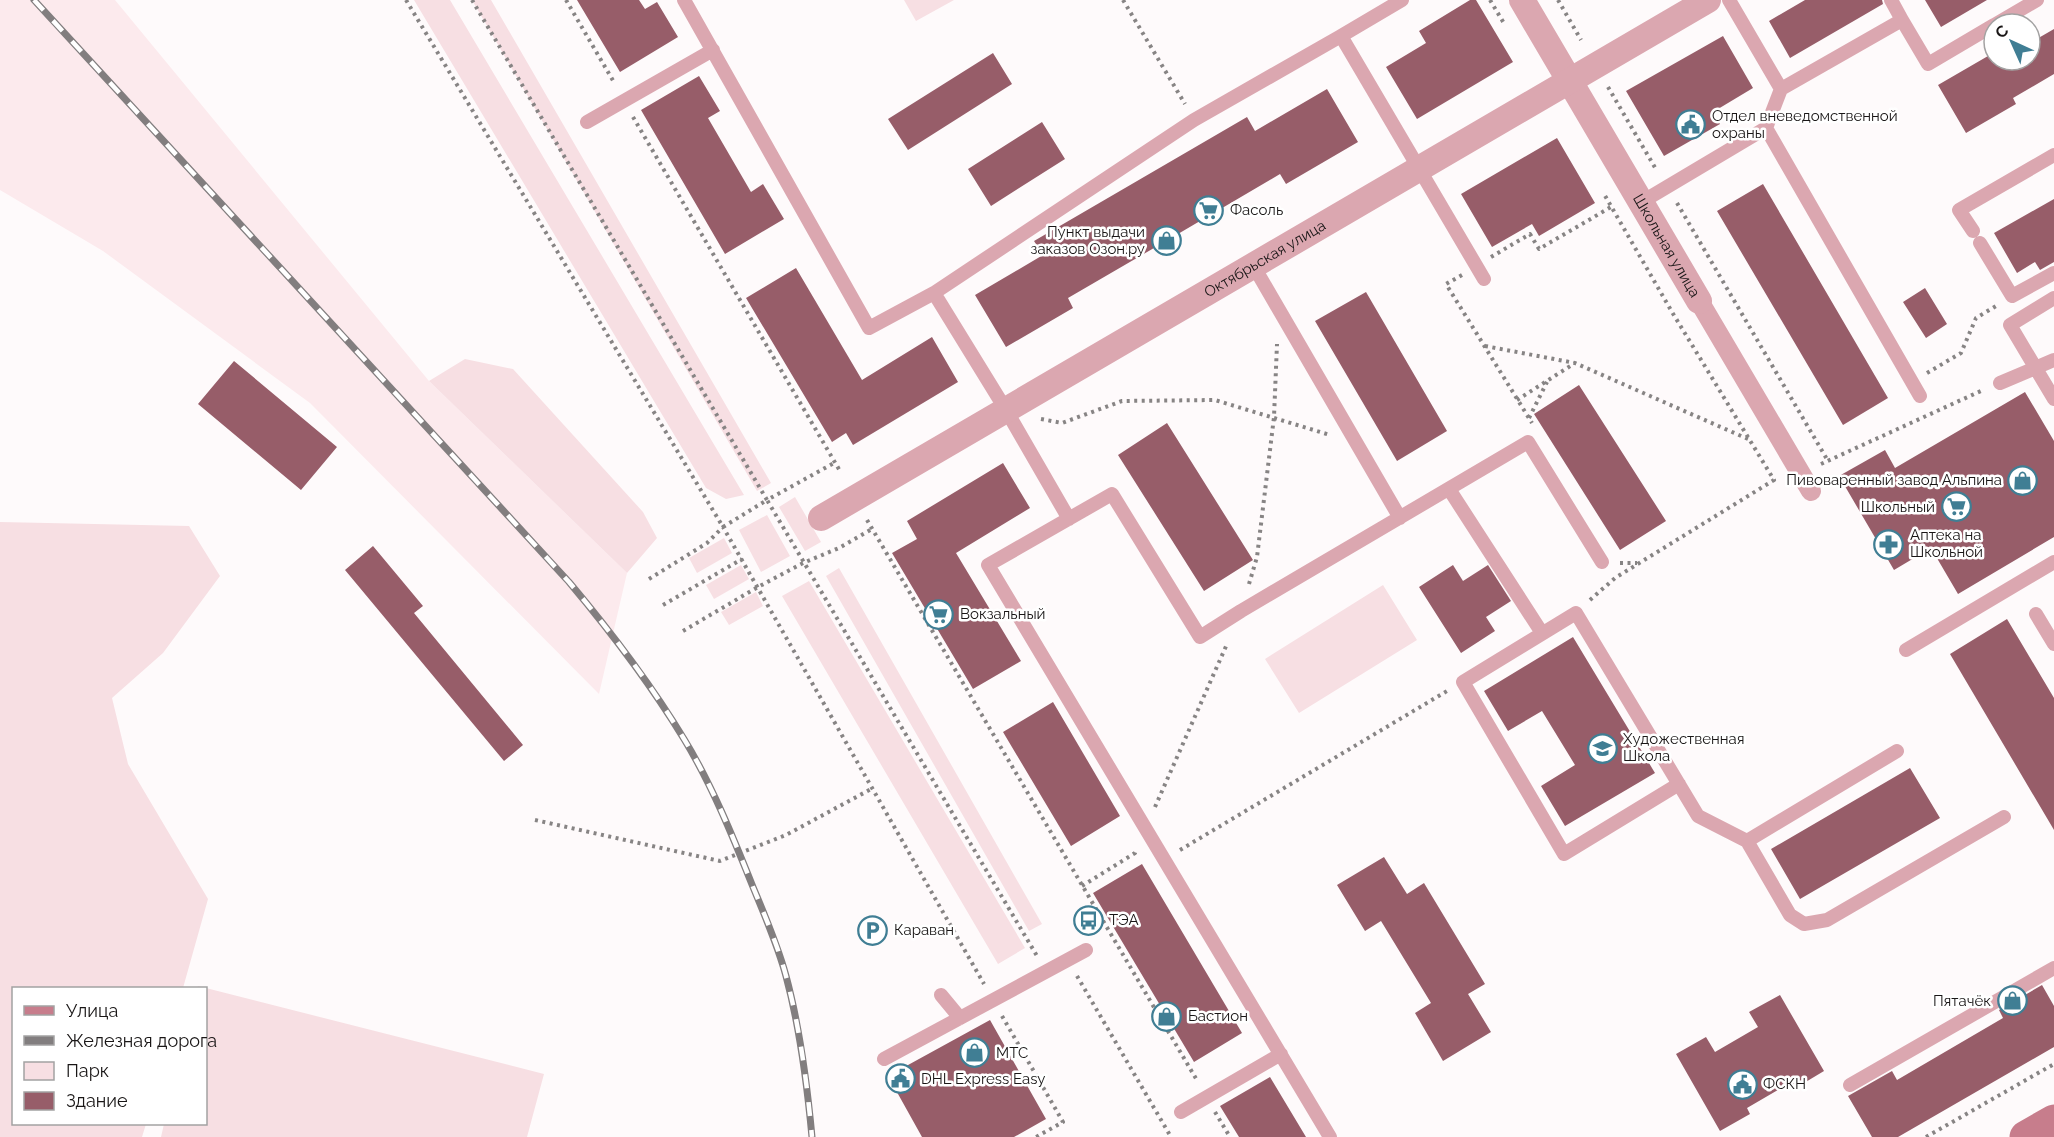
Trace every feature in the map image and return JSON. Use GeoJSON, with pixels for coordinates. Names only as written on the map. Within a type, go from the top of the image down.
{"type":"FeatureCollection","features":[{"type":"Feature","properties":{"kind":"main road"},"geometry":{"type":"LineString","coordinates":[[2026,1137],[2054,1121]]}},
{"type":"Feature","properties":{"kind":"street","name":"Школьная улица"},"geometry":{"type":"LineString","coordinates":[[1522,0],[1811,491]]}},
{"type":"Feature","properties":{"kind":"street","name":"Октябрьская улица"},"geometry":{"type":"LineString","coordinates":[[821,518],[1708,0]]}},
{"type":"Feature","properties":{"kind":"lane"},"geometry":{"type":"LineString","coordinates":[[684,0],[870,328],[934,293],[1194,120],[1341,36],[1383,5],[1402,0]]}},
{"type":"Feature","properties":{"kind":"lane"},"geometry":{"type":"LineString","coordinates":[[1729,0],[1781,89]]}},
{"type":"Feature","properties":{"kind":"lane"},"geometry":{"type":"LineString","coordinates":[[1891,0],[1928,64],[1982,33]]}},
{"type":"Feature","properties":{"kind":"lane"},"geometry":{"type":"LineString","coordinates":[[2017,12],[2037,0]]}},
{"type":"Feature","properties":{"kind":"lane"},"geometry":{"type":"LineString","coordinates":[[1640,203],[1766,128],[1781,89],[1902,20]]}},
{"type":"Feature","properties":{"kind":"lane"},"geometry":{"type":"LineString","coordinates":[[1341,36],[1484,279]]}},
{"type":"Feature","properties":{"kind":"lane"},"geometry":{"type":"LineString","coordinates":[[587,122],[713,50]]}},
{"type":"Feature","properties":{"kind":"lane"},"geometry":{"type":"LineString","coordinates":[[1766,128],[1920,396]]}},
{"type":"Feature","properties":{"kind":"lane"},"geometry":{"type":"LineString","coordinates":[[2054,154],[1959,210],[2012,296],[2054,273]]}},
{"type":"Feature","properties":{"kind":"lane"},"geometry":{"type":"LineString","coordinates":[[1253,265],[1400,518]]}},
{"type":"Feature","properties":{"kind":"lane"},"geometry":{"type":"LineString","coordinates":[[934,293],[1006,410],[1069,519]]}},
{"type":"Feature","properties":{"kind":"lane"},"geometry":{"type":"LineString","coordinates":[[2054,298],[2010,325],[2054,399]]}},
{"type":"Feature","properties":{"kind":"lane"},"geometry":{"type":"LineString","coordinates":[[2000,383],[2054,360]]}},
{"type":"Feature","properties":{"kind":"lane"},"geometry":{"type":"LineString","coordinates":[[1330,1137],[988,565],[1112,494],[1200,637],[1241,610],[1528,442],[1602,562]]}},
{"type":"Feature","properties":{"kind":"lane"},"geometry":{"type":"LineString","coordinates":[[1449,489],[1542,633]]}},
{"type":"Feature","properties":{"kind":"lane"},"geometry":{"type":"LineString","coordinates":[[1906,650],[2054,562]]}},
{"type":"Feature","properties":{"kind":"lane"},"geometry":{"type":"LineString","coordinates":[[1679,784],[1564,854],[1463,682],[1576,613],[1679,784],[1698,816],[1747,841],[1790,915],[1804,924],[1827,920],[2004,817]]}},
{"type":"Feature","properties":{"kind":"lane"},"geometry":{"type":"LineString","coordinates":[[2036,614],[2054,645]]}},
{"type":"Feature","properties":{"kind":"lane"},"geometry":{"type":"LineString","coordinates":[[1747,841],[1897,751]]}},
{"type":"Feature","properties":{"kind":"lane"},"geometry":{"type":"LineString","coordinates":[[884,1059],[1086,950]]}},
{"type":"Feature","properties":{"kind":"lane"},"geometry":{"type":"LineString","coordinates":[[1850,1085],[2054,968]]}},
{"type":"Feature","properties":{"kind":"lane"},"geometry":{"type":"LineString","coordinates":[[941,995],[960,1018]]}},
{"type":"Feature","properties":{"kind":"lane"},"geometry":{"type":"LineString","coordinates":[[1181,1112],[1281,1054]]}},
{"type":"Feature","properties":{"kind":"path"},"geometry":{"type":"LineString","coordinates":[[406,0],[742,559],[1063,1122],[1036,1137]]}},
{"type":"Feature","properties":{"kind":"path"},"geometry":{"type":"LineString","coordinates":[[472,0],[1054,985],[1076,974],[1171,1137]]}},
{"type":"Feature","properties":{"kind":"path"},"geometry":{"type":"LineString","coordinates":[[566,0],[840,471]]}},
{"type":"Feature","properties":{"kind":"path"},"geometry":{"type":"LineString","coordinates":[[1123,0],[1194,120]]}},
{"type":"Feature","properties":{"kind":"path"},"geometry":{"type":"LineString","coordinates":[[1558,0],[1581,40]]}},
{"type":"Feature","properties":{"kind":"path"},"geometry":{"type":"LineString","coordinates":[[1576,613],[1615,578],[1774,480],[1600,188]]}},
{"type":"Feature","properties":{"kind":"path"},"geometry":{"type":"LineString","coordinates":[[1528,442],[1539,435],[1446,284],[1530,234],[1539,249],[1611,207]]}},
{"type":"Feature","properties":{"kind":"path"},"geometry":{"type":"LineString","coordinates":[[1730,294],[1828,461]]}},
{"type":"Feature","properties":{"kind":"path"},"geometry":{"type":"LineString","coordinates":[[1913,381],[1961,352],[1976,318],[2012,296]]}},
{"type":"Feature","properties":{"kind":"path"},"geometry":{"type":"LineString","coordinates":[[1082,886],[1135,853],[1241,610],[1257,557],[1274,417],[1278,308]]}},
{"type":"Feature","properties":{"kind":"path"},"geometry":{"type":"LineString","coordinates":[[1484,346],[1575,363],[1749,440]]}},
{"type":"Feature","properties":{"kind":"path"},"geometry":{"type":"LineString","coordinates":[[1517,400],[1575,363]]}},
{"type":"Feature","properties":{"kind":"path"},"geometry":{"type":"LineString","coordinates":[[1529,419],[1549,379]]}},
{"type":"Feature","properties":{"kind":"path"},"geometry":{"type":"LineString","coordinates":[[1801,473],[2000,383]]}},
{"type":"Feature","properties":{"kind":"path"},"geometry":{"type":"LineString","coordinates":[[1038,418],[1062,423],[1122,401],[1215,400],[1316,429],[1358,446]]}},
{"type":"Feature","properties":{"kind":"path"},"geometry":{"type":"LineString","coordinates":[[649,579],[707,543],[723,527],[834,463]]}},
{"type":"Feature","properties":{"kind":"path"},"geometry":{"type":"LineString","coordinates":[[866,518],[1230,1137]]}},
{"type":"Feature","properties":{"kind":"path"},"geometry":{"type":"LineString","coordinates":[[683,631],[758,587],[803,563],[839,548],[872,529]]}},
{"type":"Feature","properties":{"kind":"path"},"geometry":{"type":"LineString","coordinates":[[663,604],[742,559]]}},
{"type":"Feature","properties":{"kind":"path"},"geometry":{"type":"LineString","coordinates":[[1164,860],[1463,682]]}},
{"type":"Feature","properties":{"kind":"path"},"geometry":{"type":"LineString","coordinates":[[534,820],[720,861],[786,835],[873,788]]}},
{"type":"Feature","properties":{"kind":"path"},"geometry":{"type":"LineString","coordinates":[[1001,1014],[1010,1010]]}},
{"type":"Feature","properties":{"kind":"path"},"geometry":{"type":"LineString","coordinates":[[1926,1137],[2054,1064]]}},
{"type":"Feature","properties":{"kind":"shaded area"},"geometry":{"type":"Polygon","coordinates":[[[0,0],[115,0],[429,381],[627,573],[599,694],[310,403],[103,251],[0,190],[0,0]]]}},
{"type":"Feature","properties":{"kind":"green space"},"geometry":{"type":"Polygon","coordinates":[[[414,0],[450,0],[744,495],[726,499],[706,488],[414,0]]]}},
{"type":"Feature","properties":{"kind":"green space"},"geometry":{"type":"Polygon","coordinates":[[[472,0],[491,0],[771,483],[757,491],[472,0]]]}},
{"type":"Feature","properties":{"kind":"green space"},"geometry":{"type":"Polygon","coordinates":[[[904,0],[954,0],[916,21],[904,0]]]}},
{"type":"Feature","properties":{"kind":"green space"},"geometry":{"type":"Polygon","coordinates":[[[465,359],[513,369],[643,512],[657,538],[627,573],[429,381],[465,359]]]}},
{"type":"Feature","properties":{"kind":"green space"},"geometry":{"type":"Polygon","coordinates":[[[795,497],[821,542],[805,551],[779,507],[795,497]]]}},
{"type":"Feature","properties":{"kind":"green space"},"geometry":{"type":"Polygon","coordinates":[[[767,515],[790,556],[761,572],[739,530],[767,515]]]}},
{"type":"Feature","properties":{"kind":"green space"},"geometry":{"type":"Polygon","coordinates":[[[0,522],[189,526],[220,576],[163,653],[112,698],[128,764],[208,899],[183,987],[12,987],[12,1125],[146,1125],[142,1137],[0,1137],[0,522]]]}},
{"type":"Feature","properties":{"kind":"green space"},"geometry":{"type":"Polygon","coordinates":[[[724,538],[732,553],[697,573],[689,558],[724,538]]]}},
{"type":"Feature","properties":{"kind":"green space"},"geometry":{"type":"Polygon","coordinates":[[[741,565],[749,579],[714,599],[706,585],[741,565]]]}},
{"type":"Feature","properties":{"kind":"green space"},"geometry":{"type":"Polygon","coordinates":[[[839,568],[1042,924],[1029,931],[826,576],[839,568]]]}},
{"type":"Feature","properties":{"kind":"green space"},"geometry":{"type":"Polygon","coordinates":[[[809,581],[1025,948],[998,964],[782,596],[809,581]]]}},
{"type":"Feature","properties":{"kind":"green space"},"geometry":{"type":"Polygon","coordinates":[[[1383,585],[1417,640],[1299,713],[1265,659],[1383,585]]]}},
{"type":"Feature","properties":{"kind":"green space"},"geometry":{"type":"Polygon","coordinates":[[[756,592],[763,606],[729,625],[721,612],[756,592]]]}},
{"type":"Feature","properties":{"kind":"green space"},"geometry":{"type":"Polygon","coordinates":[[[207,988],[544,1074],[527,1137],[161,1137],[164,1125],[207,1125],[207,988]]]}},
{"type":"Feature","properties":{"kind":"building"},"geometry":{"type":"Polygon","coordinates":[[[577,0],[639,0],[645,9],[657,2],[678,37],[620,72],[577,0]]]}},
{"type":"Feature","properties":{"kind":"building"},"geometry":{"type":"Polygon","coordinates":[[[1470,0],[1476,0],[1513,62],[1417,119],[1386,67],[1426,43],[1419,31],[1470,0]]]}},
{"type":"Feature","properties":{"kind":"building"},"geometry":{"type":"Polygon","coordinates":[[[1805,0],[1882,0],[1883,4],[1790,58],[1769,21],[1805,0]]]}},
{"type":"Feature","properties":{"kind":"building"},"geometry":{"type":"Polygon","coordinates":[[[1925,0],[1987,0],[1941,27],[1925,0]]]}},
{"type":"Feature","properties":{"kind":"building"},"geometry":{"type":"Polygon","coordinates":[[[2054,29],[2054,74],[2013,98],[2016,104],[1966,133],[1938,85],[1982,59],[1982,72],[2042,72],[2042,36],[2054,29]]]}},
{"type":"Feature","properties":{"kind":"building"},"geometry":{"type":"Polygon","coordinates":[[[1723,36],[1753,88],[1713,112],[1720,124],[1664,156],[1626,91],[1723,36]]]}},
{"type":"Feature","properties":{"kind":"building"},"geometry":{"type":"Polygon","coordinates":[[[993,53],[1012,84],[908,150],[888,119],[993,53]]]}},
{"type":"Feature","properties":{"kind":"building"},"geometry":{"type":"Polygon","coordinates":[[[699,76],[720,111],[708,118],[751,192],[763,184],[784,219],[725,254],[641,110],[699,76]]]}},
{"type":"Feature","properties":{"kind":"building"},"geometry":{"type":"Polygon","coordinates":[[[1327,89],[1358,142],[1286,184],[1280,174],[1068,298],[1073,308],[1006,347],[975,295],[1043,255],[1034,241],[1247,117],[1255,131],[1327,89]]]}},
{"type":"Feature","properties":{"kind":"building"},"geometry":{"type":"Polygon","coordinates":[[[1042,122],[1065,159],[991,206],[968,169],[1042,122]]]}},
{"type":"Feature","properties":{"kind":"building"},"geometry":{"type":"Polygon","coordinates":[[[1557,138],[1595,203],[1539,236],[1532,224],[1492,247],[1461,194],[1557,138]]]}},
{"type":"Feature","properties":{"kind":"building"},"geometry":{"type":"Polygon","coordinates":[[[1763,184],[1888,398],[1843,425],[1717,211],[1763,184]]]}},
{"type":"Feature","properties":{"kind":"building"},"geometry":{"type":"Polygon","coordinates":[[[2054,199],[2054,262],[2040,270],[2035,262],[2017,273],[1994,233],[2054,199]]]}},
{"type":"Feature","properties":{"kind":"building"},"geometry":{"type":"Polygon","coordinates":[[[796,268],[862,380],[932,337],[958,382],[853,445],[846,433],[832,442],[746,298],[796,268]]]}},
{"type":"Feature","properties":{"kind":"building"},"geometry":{"type":"Polygon","coordinates":[[[1925,288],[1947,324],[1926,338],[1903,302],[1925,288]]]}},
{"type":"Feature","properties":{"kind":"building"},"geometry":{"type":"Polygon","coordinates":[[[1366,292],[1447,431],[1397,461],[1315,321],[1366,292]]]}},
{"type":"Feature","properties":{"kind":"building"},"geometry":{"type":"Polygon","coordinates":[[[234,361],[337,447],[301,490],[198,404],[234,361]]]}},
{"type":"Feature","properties":{"kind":"building"},"geometry":{"type":"Polygon","coordinates":[[[1579,385],[1666,521],[1620,550],[1534,414],[1579,385]]]}},
{"type":"Feature","properties":{"kind":"building","name":"Школьный"},"geometry":{"type":"Polygon","coordinates":[[[2025,392],[2054,441],[2054,537],[1958,594],[1931,548],[1894,570],[1839,476],[1885,450],[1895,468],[2025,392]]]}},
{"type":"Feature","properties":{"kind":"building"},"geometry":{"type":"Polygon","coordinates":[[[1167,423],[1253,560],[1204,591],[1118,455],[1167,423]]]}},
{"type":"Feature","properties":{"kind":"building"},"geometry":{"type":"Polygon","coordinates":[[[1003,463],[1030,508],[956,553],[1021,661],[973,689],[892,553],[917,539],[907,521],[1003,463]]]}},
{"type":"Feature","properties":{"kind":"building"},"geometry":{"type":"Polygon","coordinates":[[[373,546],[423,606],[414,613],[523,745],[504,761],[345,570],[373,546]]]}},
{"type":"Feature","properties":{"kind":"building"},"geometry":{"type":"Polygon","coordinates":[[[1453,565],[1463,581],[1488,565],[1511,601],[1486,617],[1495,631],[1461,653],[1419,587],[1453,565]]]}},
{"type":"Feature","properties":{"kind":"building"},"geometry":{"type":"Polygon","coordinates":[[[2007,619],[2054,698],[2054,830],[1950,654],[2007,619]]]}},
{"type":"Feature","properties":{"kind":"building","name":"Художественная Школа"},"geometry":{"type":"Polygon","coordinates":[[[1573,637],[1655,773],[1565,826],[1541,786],[1575,765],[1542,711],[1508,731],[1484,691],[1573,637]]]}},
{"type":"Feature","properties":{"kind":"building"},"geometry":{"type":"Polygon","coordinates":[[[1053,702],[1120,816],[1071,846],[1003,732],[1053,702]]]}},
{"type":"Feature","properties":{"kind":"building"},"geometry":{"type":"Polygon","coordinates":[[[1910,768],[1940,818],[1800,899],[1771,849],[1910,768]]]}},
{"type":"Feature","properties":{"kind":"building"},"geometry":{"type":"Polygon","coordinates":[[[1384,857],[1407,894],[1424,883],[1485,984],[1468,994],[1491,1032],[1443,1061],[1415,1013],[1431,1003],[1381,921],[1365,931],[1337,885],[1384,857]]]}},
{"type":"Feature","properties":{"kind":"building"},"geometry":{"type":"Polygon","coordinates":[[[1142,864],[1242,1033],[1194,1062],[1093,893],[1142,864]]]}},
{"type":"Feature","properties":{"kind":"building"},"geometry":{"type":"Polygon","coordinates":[[[2042,985],[2054,1006],[2054,1047],[1898,1137],[1872,1137],[1848,1096],[1892,1071],[1897,1080],[2003,1018],[1999,1010],[2042,985]]]}},
{"type":"Feature","properties":{"kind":"building"},"geometry":{"type":"Polygon","coordinates":[[[1780,995],[1824,1071],[1794,1089],[1790,1083],[1747,1108],[1750,1114],[1720,1131],[1676,1054],[1706,1037],[1715,1052],[1758,1027],[1749,1012],[1780,995]]]}},
{"type":"Feature","properties":{"kind":"building"},"geometry":{"type":"Polygon","coordinates":[[[990,1020],[1046,1119],[1014,1137],[922,1137],[888,1076],[990,1020]]]}},
{"type":"Feature","properties":{"kind":"building"},"geometry":{"type":"Polygon","coordinates":[[[1270,1077],[1306,1137],[1239,1137],[1220,1106],[1270,1077]]]}},
{"type":"Feature","properties":{"kind":"railway"},"geometry":{"type":"LineString","coordinates":[[34,0],[569,582],[658,698],[684,739],[713,793],[738,849],[779,954],[799,1036],[812,1137]]}},
{"type":"Feature","properties":{"kind":"place","name":"Отдел вневедомственной охраны"},"geometry":{"type":"Point","coordinates":[1691,125]}},
{"type":"Feature","properties":{"kind":"place","name":"Фасоль"},"geometry":{"type":"Point","coordinates":[1209,210]}},
{"type":"Feature","properties":{"kind":"place","name":"Пункт выдачи заказов Озон.ру"},"geometry":{"type":"Point","coordinates":[1166,241]}},
{"type":"Feature","properties":{"kind":"place","name":"Пивоваренный завод Альпина"},"geometry":{"type":"Point","coordinates":[2023,480]}},
{"type":"Feature","properties":{"kind":"place","name":"Школьный"},"geometry":{"type":"Point","coordinates":[1956,507]}},
{"type":"Feature","properties":{"kind":"place","name":"Аптека на Школьной"},"geometry":{"type":"Point","coordinates":[1889,544]}},
{"type":"Feature","properties":{"kind":"place","name":"Вокзальный"},"geometry":{"type":"Point","coordinates":[939,614]}},
{"type":"Feature","properties":{"kind":"place","name":"Художественная Школа"},"geometry":{"type":"Point","coordinates":[1602,748]}},
{"type":"Feature","properties":{"kind":"place","name":"ТЭА"},"geometry":{"type":"Point","coordinates":[1088,920]}},
{"type":"Feature","properties":{"kind":"place","name":"Караван"},"geometry":{"type":"Point","coordinates":[873,930]}},
{"type":"Feature","properties":{"kind":"place","name":"Пятачёк"},"geometry":{"type":"Point","coordinates":[2012,1001]}},
{"type":"Feature","properties":{"kind":"place","name":"Бастион"},"geometry":{"type":"Point","coordinates":[1167,1016]}},
{"type":"Feature","properties":{"kind":"place","name":"МТС"},"geometry":{"type":"Point","coordinates":[975,1053]}},
{"type":"Feature","properties":{"kind":"place","name":"DHL Express Easy"},"geometry":{"type":"Point","coordinates":[900,1079]}},
{"type":"Feature","properties":{"kind":"place","name":"ФСКН"},"geometry":{"type":"Point","coordinates":[1742,1084]}}]}
